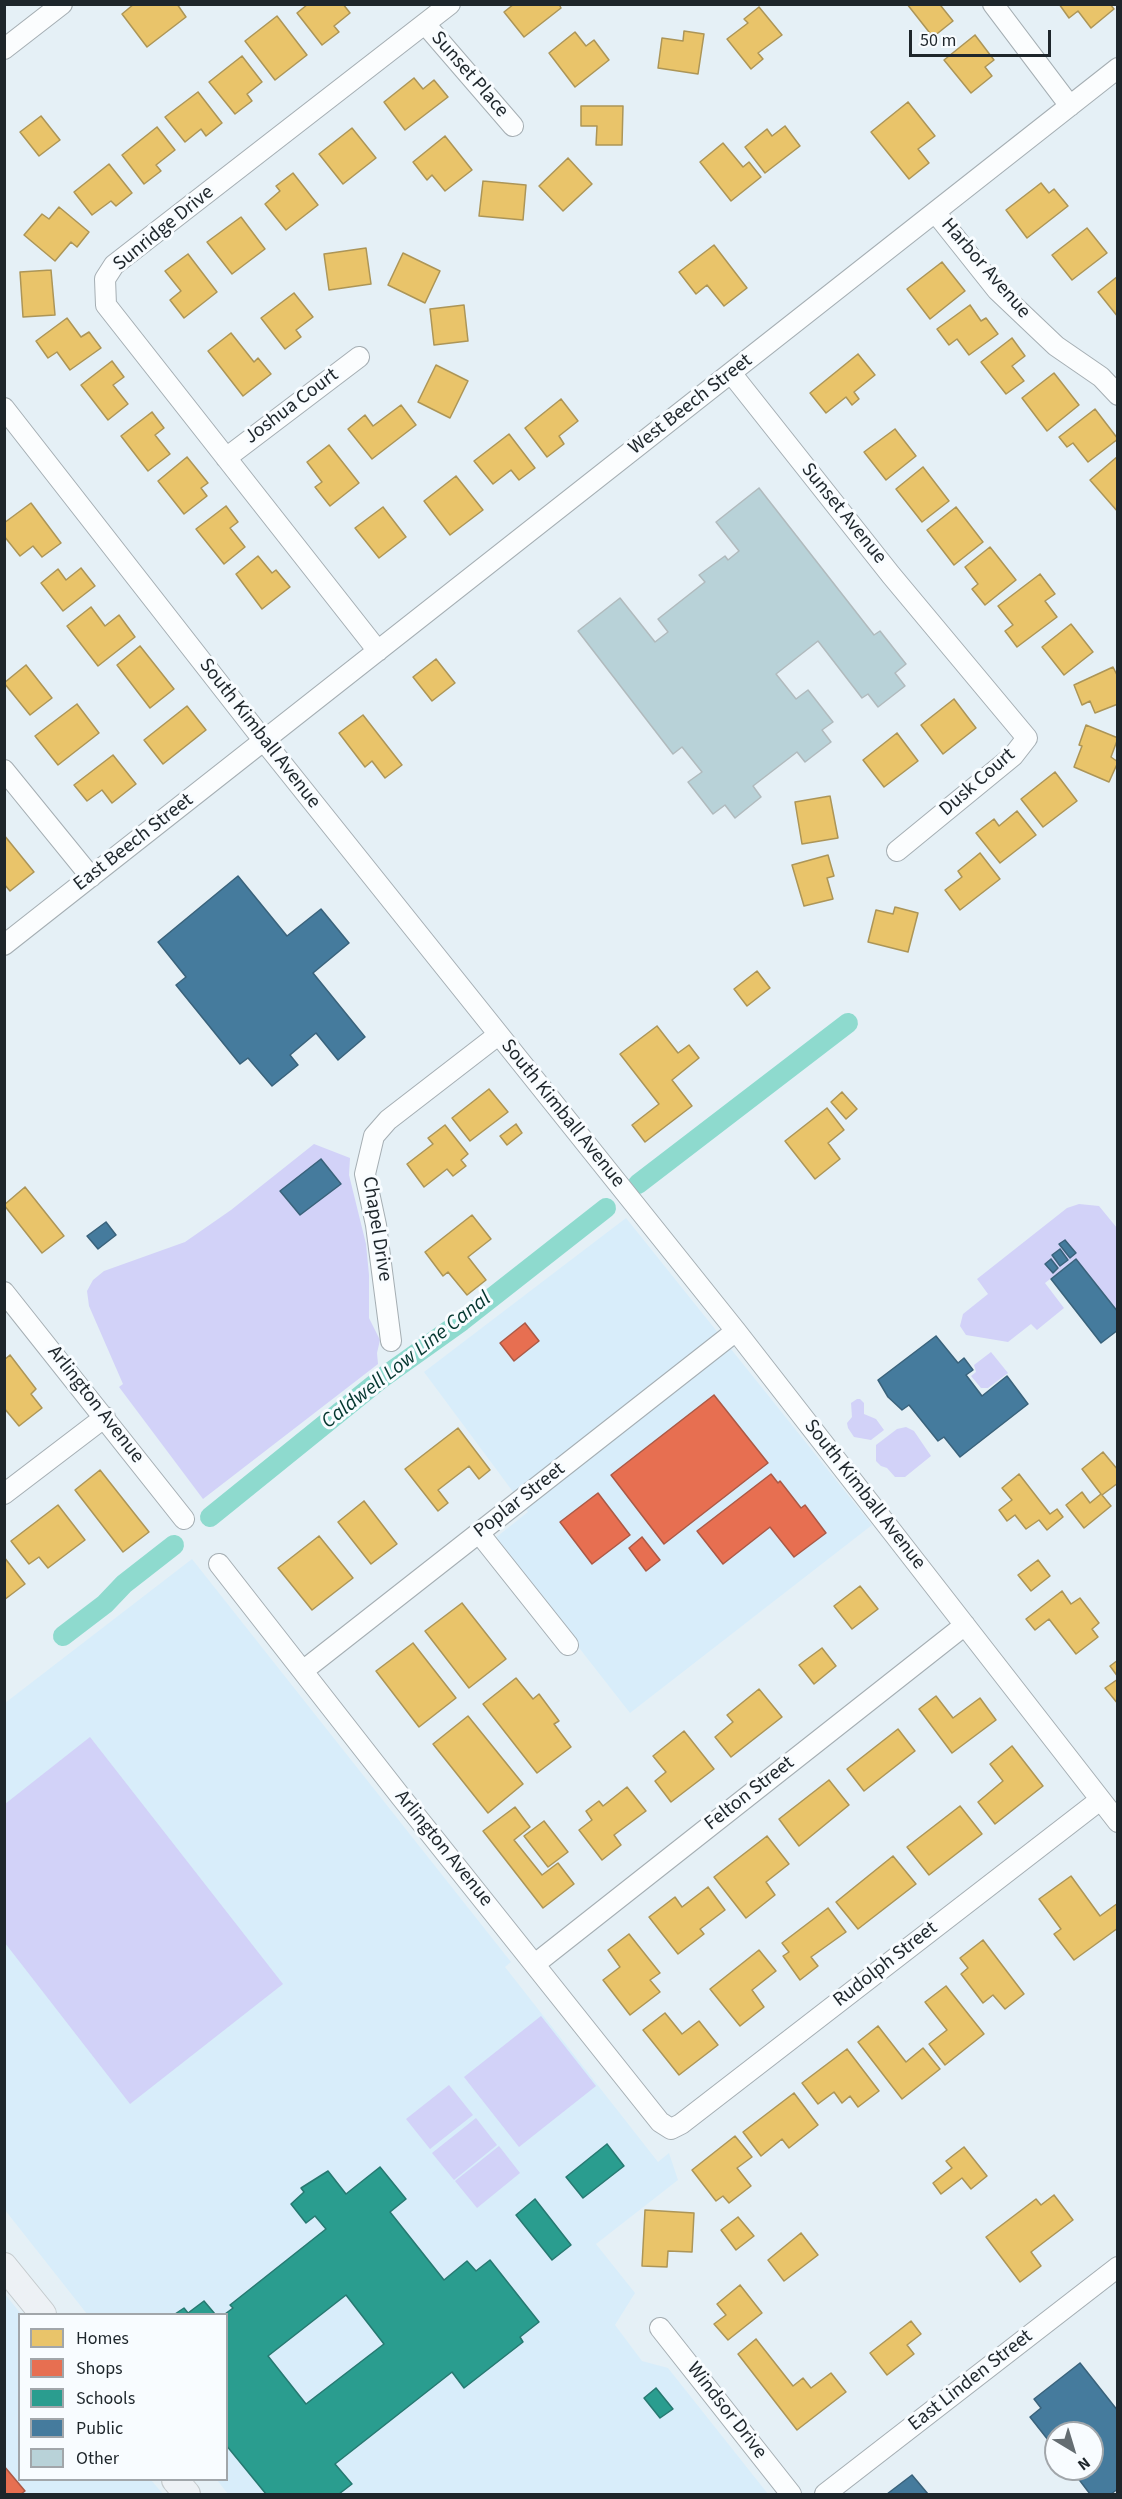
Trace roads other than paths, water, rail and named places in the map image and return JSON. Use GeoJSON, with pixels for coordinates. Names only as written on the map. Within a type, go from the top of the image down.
{"type":"FeatureCollection","features":[{"type":"Feature","properties":{"kind":"main road"},"geometry":{"type":"LineString","coordinates":[[4,2266],[42,2313]]}},
{"type":"Feature","properties":{"kind":"main road"},"geometry":{"type":"LineString","coordinates":[[176,2481],[187,2494]]}},
{"type":"Feature","properties":{"kind":"street"},"geometry":{"type":"LineString","coordinates":[[4,50],[62,4]]}},
{"type":"Feature","properties":{"kind":"street","name":"Sunridge Drive"},"geometry":{"type":"LineString","coordinates":[[378,651],[106,306],[105,279],[114,265],[450,4]]}},
{"type":"Feature","properties":{"kind":"street"},"geometry":{"type":"LineString","coordinates":[[993,4],[1070,106]]}},
{"type":"Feature","properties":{"kind":"street","name":"Sunset Place"},"geometry":{"type":"LineString","coordinates":[[425,24],[513,126]]}},
{"type":"Feature","properties":{"kind":"street","name":"West Beech Street"},"geometry":{"type":"LineString","coordinates":[[264,741],[1118,68]]}},
{"type":"Feature","properties":{"kind":"street","name":"Harbor Avenue"},"geometry":{"type":"LineString","coordinates":[[935,212],[997,290],[1056,346],[1101,377],[1118,395]]}},
{"type":"Feature","properties":{"kind":"street","name":"Joshua Court"},"geometry":{"type":"LineString","coordinates":[[226,458],[359,357]]}},
{"type":"Feature","properties":{"kind":"street","name":"Sunset Avenue"},"geometry":{"type":"LineString","coordinates":[[730,373],[957,653]]}},
{"type":"Feature","properties":{"kind":"street","name":"South Kimball Avenue"},"geometry":{"type":"LineString","coordinates":[[4,408],[264,741],[736,1331],[1118,1822]]}},
{"type":"Feature","properties":{"kind":"street","name":"Dusk Court"},"geometry":{"type":"LineString","coordinates":[[897,851],[1013,756],[1027,738],[957,653]]}},
{"type":"Feature","properties":{"kind":"street","name":"East Beech Street"},"geometry":{"type":"LineString","coordinates":[[4,945],[264,741]]}},
{"type":"Feature","properties":{"kind":"street"},"geometry":{"type":"LineString","coordinates":[[4,770],[91,877]]}},
{"type":"Feature","properties":{"kind":"street","name":"Chapel Drive"},"geometry":{"type":"LineString","coordinates":[[392,1341],[376,1225],[365,1174],[374,1136],[388,1120],[498,1035]]}},
{"type":"Feature","properties":{"kind":"street","name":"Arlington Avenue"},"geometry":{"type":"LineString","coordinates":[[4,1292],[184,1519]]}},
{"type":"Feature","properties":{"kind":"street","name":"Poplar Street"},"geometry":{"type":"LineString","coordinates":[[304,1670],[736,1331]]}},
{"type":"Feature","properties":{"kind":"street"},"geometry":{"type":"LineString","coordinates":[[4,1494],[105,1417]]}},
{"type":"Feature","properties":{"kind":"street"},"geometry":{"type":"LineString","coordinates":[[479,1533],[568,1645]]}},
{"type":"Feature","properties":{"kind":"street","name":"Arlington Avenue"},"geometry":{"type":"LineString","coordinates":[[219,1564],[660,2122],[670,2129]]}},
{"type":"Feature","properties":{"kind":"street","name":"Felton Street"},"geometry":{"type":"LineString","coordinates":[[535,1964],[964,1625]]}},
{"type":"Feature","properties":{"kind":"street","name":"Rudolph Street"},"geometry":{"type":"LineString","coordinates":[[670,2129],[681,2124],[1100,1800]]}},
{"type":"Feature","properties":{"kind":"street","name":"East Linden Street"},"geometry":{"type":"LineString","coordinates":[[825,2494],[1118,2267]]}},
{"type":"Feature","properties":{"kind":"street","name":"Windsor Drive"},"geometry":{"type":"LineString","coordinates":[[660,2328],[791,2494]]}},
{"type":"Feature","properties":{"kind":"waterway","name":"Caldwell Low Line Canal"},"geometry":{"type":"LineString","coordinates":[[638,1184],[848,1023]]}},
{"type":"Feature","properties":{"kind":"waterway","name":"Caldwell Low Line Canal"},"geometry":{"type":"LineString","coordinates":[[210,1517],[382,1378],[462,1321],[606,1208]]}},
{"type":"Feature","properties":{"kind":"waterway","name":"Caldwell Low Line Canal"},"geometry":{"type":"LineString","coordinates":[[63,1636],[105,1604],[124,1584],[174,1545]]}}]}
